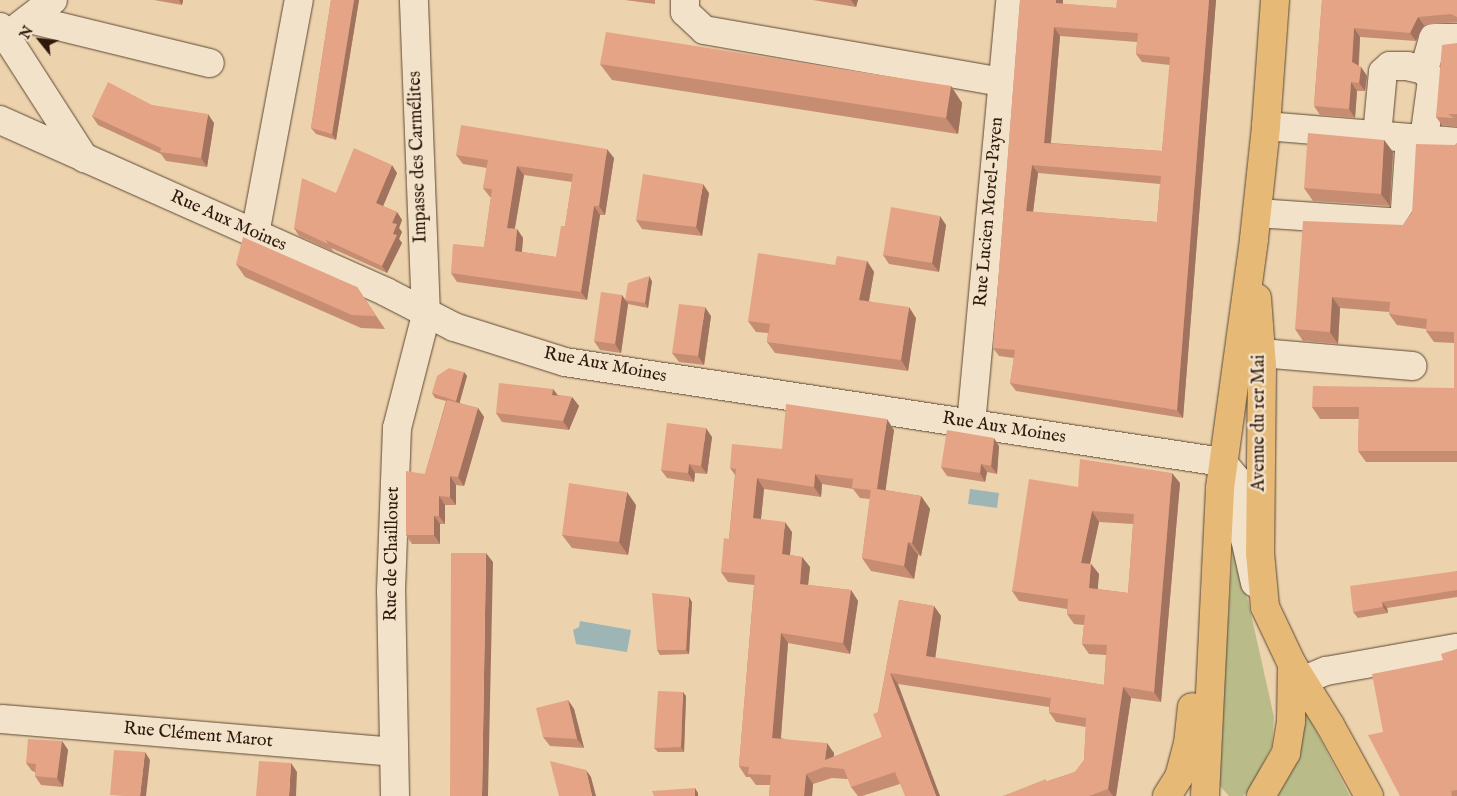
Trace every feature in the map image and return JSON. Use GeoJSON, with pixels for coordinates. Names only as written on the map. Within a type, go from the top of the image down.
{"type":"FeatureCollection","features":[{"type":"Feature","properties":{"kind":"main road","name":"Avenue du 1er Mai"},"geometry":{"type":"LineString","coordinates":[[1205,796],[1222,462],[1255,226],[1266,126],[1275,0]]}},
{"type":"Feature","properties":{"kind":"main road","name":"Avenue du 1er Mai"},"geometry":{"type":"LineString","coordinates":[[1255,226],[1261,353],[1260,553],[1265,606],[1297,672],[1330,725],[1369,796]]}},
{"type":"Feature","properties":{"kind":"main road","name":"Avenue du 1er Mai"},"geometry":{"type":"LineString","coordinates":[[1168,796],[1179,777],[1188,744],[1200,613],[1217,535]]}},
{"type":"Feature","properties":{"kind":"main road","name":"Avenue du 1er Mai"},"geometry":{"type":"LineString","coordinates":[[1261,796],[1286,753],[1297,672]]}},
{"type":"Feature","properties":{"kind":"street"},"geometry":{"type":"LineString","coordinates":[[53,0],[29,19],[2,34],[84,158]]}},
{"type":"Feature","properties":{"kind":"street"},"geometry":{"type":"LineString","coordinates":[[255,234],[299,0]]}},
{"type":"Feature","properties":{"kind":"street","name":"Impasse des Carmélites"},"geometry":{"type":"LineString","coordinates":[[414,0],[426,315]]}},
{"type":"Feature","properties":{"kind":"street"},"geometry":{"type":"LineString","coordinates":[[685,0],[685,12],[704,30],[1002,82]]}},
{"type":"Feature","properties":{"kind":"street","name":"Rue Lucien Morel-Payen"},"geometry":{"type":"LineString","coordinates":[[971,424],[1010,0]]}},
{"type":"Feature","properties":{"kind":"street"},"geometry":{"type":"LineString","coordinates":[[29,19],[210,63]]}},
{"type":"Feature","properties":{"kind":"street"},"geometry":{"type":"LineString","coordinates":[[1424,70],[1433,38],[1457,38]]}},
{"type":"Feature","properties":{"kind":"street"},"geometry":{"type":"LineString","coordinates":[[1255,226],[1404,223],[1417,138],[1432,80],[1424,70],[1390,66],[1383,72],[1377,135]]}},
{"type":"Feature","properties":{"kind":"street","name":"Rue Aux Moines"},"geometry":{"type":"LineString","coordinates":[[0,120],[386,292],[426,315],[454,327],[565,362],[1222,462]]}},
{"type":"Feature","properties":{"kind":"street"},"geometry":{"type":"LineString","coordinates":[[1266,126],[1457,142]]}},
{"type":"Feature","properties":{"kind":"street","name":"Rue de Chaillouet"},"geometry":{"type":"LineString","coordinates":[[394,796],[391,590],[397,428],[426,315]]}},
{"type":"Feature","properties":{"kind":"street"},"geometry":{"type":"LineString","coordinates":[[1261,353],[1412,366]]}},
{"type":"Feature","properties":{"kind":"street","name":"Avenue du 1er Mai"},"geometry":{"type":"LineString","coordinates":[[1222,462],[1237,480],[1243,496],[1245,539],[1252,576],[1265,606]]}},
{"type":"Feature","properties":{"kind":"street"},"geometry":{"type":"LineString","coordinates":[[1297,672],[1326,671],[1457,648]]}},
{"type":"Feature","properties":{"kind":"street","name":"Rue Clément Marot"},"geometry":{"type":"LineString","coordinates":[[2,719],[394,752]]}},
{"type":"Feature","properties":{"kind":"green space"},"geometry":{"type":"Polygon","coordinates":[[[1235,523],[1238,556],[1274,717],[1272,746],[1250,790],[1243,796],[1229,796],[1220,786],[1218,761],[1235,523]]]}},
{"type":"Feature","properties":{"kind":"green space"},"geometry":{"type":"Polygon","coordinates":[[[1305,710],[1350,796],[1277,796],[1298,755],[1305,710]]]}},
{"type":"Feature","properties":{"kind":"water"},"geometry":{"type":"Polygon","coordinates":[[[970,489],[999,493],[997,508],[968,504],[970,489]]]}},
{"type":"Feature","properties":{"kind":"water"},"geometry":{"type":"Polygon","coordinates":[[[580,621],[631,630],[627,652],[576,644],[573,630],[579,627],[580,621]]]}},
{"type":"Feature","properties":{"kind":"building"},"geometry":{"type":"Polygon","coordinates":[[[331,0],[354,0],[332,134],[311,128],[331,0]]]}},
{"type":"Feature","properties":{"kind":"building"},"geometry":{"type":"Polygon","coordinates":[[[1020,0],[1056,0],[1056,3],[1116,8],[1117,0],[1209,0],[1177,410],[1010,383],[1015,350],[993,348],[1020,0]],[[1054,27],[1044,143],[1162,151],[1170,57],[1136,54],[1138,33],[1054,27]],[[1032,165],[1026,211],[1157,222],[1161,176],[1032,165]]]}},
{"type":"Feature","properties":{"kind":"building"},"geometry":{"type":"Polygon","coordinates":[[[1322,0],[1457,0],[1457,17],[1451,14],[1418,17],[1410,33],[1354,28],[1352,62],[1361,67],[1359,83],[1351,82],[1349,109],[1314,106],[1322,0]]]}},
{"type":"Feature","properties":{"kind":"building"},"geometry":{"type":"Polygon","coordinates":[[[606,32],[951,86],[946,118],[600,64],[606,32]]]}},
{"type":"Feature","properties":{"kind":"building"},"geometry":{"type":"Polygon","coordinates":[[[1457,43],[1457,114],[1448,114],[1454,118],[1436,117],[1442,45],[1457,43]]]}},
{"type":"Feature","properties":{"kind":"building"},"geometry":{"type":"Polygon","coordinates":[[[108,82],[152,105],[208,114],[201,158],[160,152],[161,148],[92,116],[108,82]]]}},
{"type":"Feature","properties":{"kind":"building"},"geometry":{"type":"Polygon","coordinates":[[[461,125],[607,149],[599,206],[594,206],[581,292],[451,273],[453,244],[484,247],[492,189],[483,188],[488,160],[456,155],[461,125]],[[517,166],[507,228],[517,229],[515,251],[556,257],[561,226],[565,226],[573,174],[517,166]]]}},
{"type":"Feature","properties":{"kind":"building"},"geometry":{"type":"Polygon","coordinates":[[[1308,133],[1384,140],[1381,194],[1304,188],[1308,133]]]}},
{"type":"Feature","properties":{"kind":"building"},"geometry":{"type":"Polygon","coordinates":[[[1457,143],[1457,451],[1358,451],[1359,407],[1312,407],[1313,386],[1454,388],[1454,332],[1426,331],[1427,319],[1389,314],[1390,302],[1332,297],[1330,332],[1295,329],[1303,221],[1403,225],[1412,213],[1416,144],[1455,145],[1457,143]]]}},
{"type":"Feature","properties":{"kind":"building"},"geometry":{"type":"Polygon","coordinates":[[[354,148],[392,165],[376,203],[397,212],[392,223],[397,224],[393,234],[397,235],[382,266],[326,240],[328,244],[294,228],[302,178],[336,193],[354,148]]]}},
{"type":"Feature","properties":{"kind":"building"},"geometry":{"type":"Polygon","coordinates":[[[643,174],[703,184],[696,227],[636,220],[643,174]]]}},
{"type":"Feature","properties":{"kind":"building"},"geometry":{"type":"Polygon","coordinates":[[[891,207],[940,216],[932,263],[883,255],[891,207]]]}},
{"type":"Feature","properties":{"kind":"building"},"geometry":{"type":"Polygon","coordinates":[[[243,237],[357,287],[376,316],[352,315],[236,264],[243,237]]]}},
{"type":"Feature","properties":{"kind":"building"},"geometry":{"type":"Polygon","coordinates":[[[758,253],[835,265],[837,256],[867,261],[859,300],[909,307],[901,360],[767,342],[770,324],[748,321],[758,253]]]}},
{"type":"Feature","properties":{"kind":"building"},"geometry":{"type":"Polygon","coordinates":[[[649,276],[645,303],[625,300],[628,283],[649,276]]]}},
{"type":"Feature","properties":{"kind":"building"},"geometry":{"type":"Polygon","coordinates":[[[601,292],[622,295],[615,344],[594,341],[601,292]]]}},
{"type":"Feature","properties":{"kind":"building"},"geometry":{"type":"Polygon","coordinates":[[[679,304],[705,307],[698,356],[672,353],[679,304]]]}},
{"type":"Feature","properties":{"kind":"building"},"geometry":{"type":"Polygon","coordinates":[[[449,368],[464,372],[456,401],[432,393],[437,376],[449,368]]]}},
{"type":"Feature","properties":{"kind":"building"},"geometry":{"type":"Polygon","coordinates":[[[499,383],[553,389],[552,395],[572,397],[563,421],[496,413],[499,383]]]}},
{"type":"Feature","properties":{"kind":"building"},"geometry":{"type":"Polygon","coordinates":[[[447,400],[478,408],[458,477],[450,476],[450,497],[439,496],[439,516],[434,516],[434,535],[406,535],[406,471],[425,474],[447,400]]]}},
{"type":"Feature","properties":{"kind":"building"},"geometry":{"type":"Polygon","coordinates":[[[786,404],[887,419],[877,489],[852,488],[853,479],[815,474],[814,487],[757,478],[753,518],[785,522],[782,554],[802,557],[800,584],[851,590],[843,643],[781,633],[772,738],[827,743],[825,760],[882,737],[873,714],[878,712],[899,600],[934,606],[926,656],[1104,685],[1107,645],[1082,644],[1085,615],[1067,614],[1068,599],[1012,591],[1029,479],[1078,487],[1080,459],[1172,473],[1154,692],[1123,687],[1108,789],[1089,796],[1003,796],[1046,779],[1046,782],[1075,772],[1084,760],[1086,718],[1049,712],[1051,698],[890,673],[936,796],[905,796],[895,772],[851,787],[844,769],[824,767],[806,774],[804,796],[769,796],[771,775],[748,774],[749,767],[739,766],[755,575],[721,572],[724,538],[729,539],[736,469],[730,468],[732,444],[782,449],[786,404]],[[1092,511],[1081,563],[1091,564],[1089,588],[1128,593],[1134,514],[1092,511]]]}},
{"type":"Feature","properties":{"kind":"building"},"geometry":{"type":"Polygon","coordinates":[[[667,423],[706,428],[701,466],[689,464],[688,473],[661,470],[667,423]]]}},
{"type":"Feature","properties":{"kind":"building"},"geometry":{"type":"Polygon","coordinates":[[[947,430],[994,438],[991,466],[981,464],[980,473],[941,467],[947,430]]]}},
{"type":"Feature","properties":{"kind":"building"},"geometry":{"type":"Polygon","coordinates":[[[569,483],[627,492],[619,542],[562,535],[569,483]]]}},
{"type":"Feature","properties":{"kind":"building"},"geometry":{"type":"Polygon","coordinates":[[[871,488],[921,496],[912,543],[908,542],[904,566],[862,558],[871,488]]]}},
{"type":"Feature","properties":{"kind":"building"},"geometry":{"type":"Polygon","coordinates":[[[451,553],[486,553],[482,796],[450,796],[451,553]]]}},
{"type":"Feature","properties":{"kind":"building"},"geometry":{"type":"Polygon","coordinates":[[[1457,571],[1457,590],[1382,602],[1383,607],[1353,612],[1350,586],[1457,571]]]}},
{"type":"Feature","properties":{"kind":"building"},"geometry":{"type":"Polygon","coordinates":[[[652,593],[689,597],[686,650],[657,650],[652,593]]]}},
{"type":"Feature","properties":{"kind":"building"},"geometry":{"type":"Polygon","coordinates":[[[1457,649],[1457,790],[1451,791],[1452,796],[1400,796],[1368,735],[1383,732],[1372,674],[1443,660],[1441,654],[1457,649]]]}},
{"type":"Feature","properties":{"kind":"building"},"geometry":{"type":"Polygon","coordinates":[[[658,691],[683,692],[681,747],[654,748],[658,691]]]}},
{"type":"Feature","properties":{"kind":"building"},"geometry":{"type":"Polygon","coordinates":[[[568,700],[577,739],[543,737],[536,708],[568,700]]]}},
{"type":"Feature","properties":{"kind":"building"},"geometry":{"type":"Polygon","coordinates":[[[28,739],[62,741],[57,778],[35,776],[36,764],[26,763],[28,739]]]}},
{"type":"Feature","properties":{"kind":"building"},"geometry":{"type":"Polygon","coordinates":[[[114,750],[145,752],[140,796],[110,795],[114,750]]]}},
{"type":"Feature","properties":{"kind":"building"},"geometry":{"type":"Polygon","coordinates":[[[259,761],[291,763],[289,796],[256,796],[259,761]]]}},
{"type":"Feature","properties":{"kind":"building"},"geometry":{"type":"Polygon","coordinates":[[[550,761],[586,770],[592,796],[559,796],[550,761]]]}},
{"type":"Feature","properties":{"kind":"building"},"geometry":{"type":"Polygon","coordinates":[[[695,788],[695,796],[654,796],[652,791],[695,788]]]}}]}
